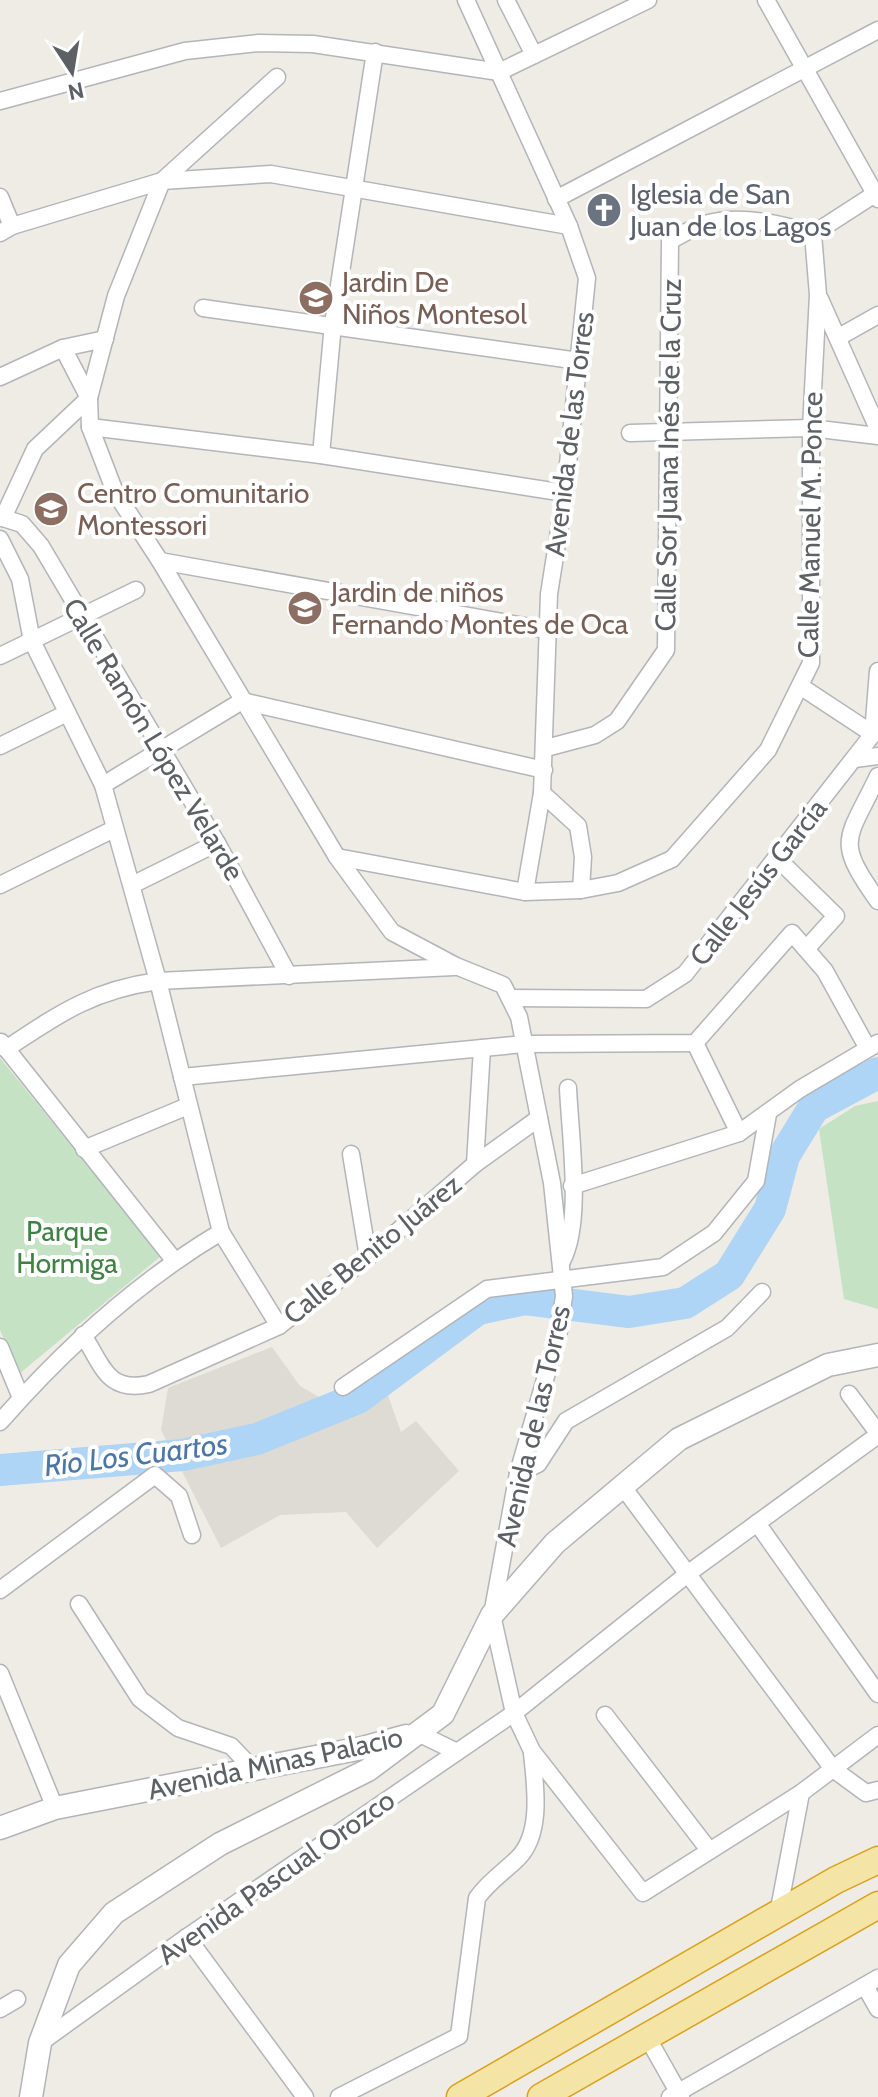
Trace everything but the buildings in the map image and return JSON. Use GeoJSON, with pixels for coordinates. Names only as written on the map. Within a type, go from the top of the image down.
{"type":"FeatureCollection","features":[{"type":"Feature","properties":{"kind":"highway"},"geometry":{"type":"LineString","coordinates":[[460,2097],[878,1860]]}},
{"type":"Feature","properties":{"kind":"highway"},"geometry":{"type":"LineString","coordinates":[[541,2097],[878,1905]]}},
{"type":"Feature","properties":{"kind":"main road","name":"Avenida Minas Palacio"},"geometry":{"type":"LineString","coordinates":[[0,1828],[55,1808],[362,1748],[418,1733],[443,1714],[492,1615],[555,1543],[679,1439],[828,1365],[878,1355]]}},
{"type":"Feature","properties":{"kind":"main road"},"geometry":{"type":"LineString","coordinates":[[31,2097],[40,2043],[69,1965],[114,1913],[220,1844],[368,1770],[418,1733]]}},
{"type":"Feature","properties":{"kind":"street","name":"Avenida de las Torres"},"geometry":{"type":"LineString","coordinates":[[466,0],[569,226],[587,278],[565,493],[547,630],[546,748],[542,793],[525,892]]}},
{"type":"Feature","properties":{"kind":"street"},"geometry":{"type":"LineString","coordinates":[[506,0],[534,55]]}},
{"type":"Feature","properties":{"kind":"street"},"geometry":{"type":"LineString","coordinates":[[0,101],[185,51],[258,43],[313,44],[499,72],[648,0]]}},
{"type":"Feature","properties":{"kind":"street"},"geometry":{"type":"LineString","coordinates":[[766,0],[877,195],[813,234]]}},
{"type":"Feature","properties":{"kind":"street"},"geometry":{"type":"LineString","coordinates":[[556,199],[878,30]]}},
{"type":"Feature","properties":{"kind":"street"},"geometry":{"type":"LineString","coordinates":[[321,455],[333,324],[375,52]]}},
{"type":"Feature","properties":{"kind":"street"},"geometry":{"type":"LineString","coordinates":[[277,77],[162,181],[116,296],[89,398],[90,427],[115,492],[160,561],[337,857],[392,932],[456,966],[503,985],[510,998]]}},
{"type":"Feature","properties":{"kind":"street"},"geometry":{"type":"LineString","coordinates":[[0,197],[6,230],[162,181],[271,174],[569,226]]}},
{"type":"Feature","properties":{"kind":"street","name":"Calle Sor Juana Inés de la Cruz"},"geometry":{"type":"LineString","coordinates":[[546,748],[595,735],[617,721],[666,650],[670,241],[704,224],[722,220],[786,225],[813,234]]}},
{"type":"Feature","properties":{"kind":"street","name":"Calle Manuel M. Ponce"},"geometry":{"type":"LineString","coordinates":[[337,857],[525,892],[581,890],[618,883],[672,859],[768,750],[811,663],[811,428],[818,295],[813,234]]}},
{"type":"Feature","properties":{"kind":"street"},"geometry":{"type":"LineString","coordinates":[[818,295],[878,429]]}},
{"type":"Feature","properties":{"kind":"street"},"geometry":{"type":"LineString","coordinates":[[203,308],[579,361]]}},
{"type":"Feature","properties":{"kind":"street"},"geometry":{"type":"LineString","coordinates":[[839,337],[878,315]]}},
{"type":"Feature","properties":{"kind":"street"},"geometry":{"type":"LineString","coordinates":[[0,377],[63,348],[105,339]]}},
{"type":"Feature","properties":{"kind":"street"},"geometry":{"type":"LineString","coordinates":[[63,348],[89,398]]}},
{"type":"Feature","properties":{"kind":"street"},"geometry":{"type":"LineString","coordinates":[[1,517],[35,449],[89,398]]}},
{"type":"Feature","properties":{"kind":"street"},"geometry":{"type":"LineString","coordinates":[[90,427],[321,455],[565,493]]}},
{"type":"Feature","properties":{"kind":"street"},"geometry":{"type":"LineString","coordinates":[[630,433],[811,428],[878,436]]}},
{"type":"Feature","properties":{"kind":"street","name":"Calle Ramón López Velarde"},"geometry":{"type":"LineString","coordinates":[[1,517],[22,524],[41,546],[217,843],[289,976]]}},
{"type":"Feature","properties":{"kind":"street"},"geometry":{"type":"LineString","coordinates":[[0,539],[20,579],[32,641],[103,785],[158,981],[221,1232],[279,1326]]}},
{"type":"Feature","properties":{"kind":"street"},"geometry":{"type":"LineString","coordinates":[[160,561],[547,630]]}},
{"type":"Feature","properties":{"kind":"street"},"geometry":{"type":"LineString","coordinates":[[0,656],[136,590]]}},
{"type":"Feature","properties":{"kind":"street"},"geometry":{"type":"LineString","coordinates":[[800,686],[873,734],[878,671]]}},
{"type":"Feature","properties":{"kind":"street"},"geometry":{"type":"LineString","coordinates":[[103,785],[242,701],[544,770]]}},
{"type":"Feature","properties":{"kind":"street"},"geometry":{"type":"LineString","coordinates":[[0,746],[67,713]]}},
{"type":"Feature","properties":{"kind":"street","name":"Calle Jesús García"},"geometry":{"type":"LineString","coordinates":[[510,998],[646,999],[685,974],[873,734]]}},
{"type":"Feature","properties":{"kind":"street"},"geometry":{"type":"LineString","coordinates":[[855,759],[878,756]]}},
{"type":"Feature","properties":{"kind":"street"},"geometry":{"type":"LineString","coordinates":[[878,776],[848,838],[850,862],[878,901]]}},
{"type":"Feature","properties":{"kind":"street"},"geometry":{"type":"LineString","coordinates":[[542,793],[578,826],[583,857],[581,890]]}},
{"type":"Feature","properties":{"kind":"street"},"geometry":{"type":"LineString","coordinates":[[0,885],[114,829]]}},
{"type":"Feature","properties":{"kind":"street"},"geometry":{"type":"LineString","coordinates":[[132,885],[217,843]]}},
{"type":"Feature","properties":{"kind":"street"},"geometry":{"type":"LineString","coordinates":[[777,858],[836,916],[806,949]]}},
{"type":"Feature","properties":{"kind":"street"},"geometry":{"type":"LineString","coordinates":[[182,1077],[524,1044],[695,1043],[792,933],[825,971],[872,1045],[739,1133],[572,1186]]}},
{"type":"Feature","properties":{"kind":"street"},"geometry":{"type":"LineString","coordinates":[[174,1260],[3,1045],[71,1006],[117,986],[158,981],[456,966]]}},
{"type":"Feature","properties":{"kind":"street","name":"Avenida de las Torres"},"geometry":{"type":"LineString","coordinates":[[510,998],[519,1017],[555,1204],[563,1289],[559,1331],[518,1473],[492,1615],[514,1713],[532,1751]]}},
{"type":"Feature","properties":{"kind":"street"},"geometry":{"type":"LineString","coordinates":[[695,1043],[739,1133]]}},
{"type":"Feature","properties":{"kind":"street"},"geometry":{"type":"LineString","coordinates":[[475,1164],[482,1048]]}},
{"type":"Feature","properties":{"kind":"street"},"geometry":{"type":"LineString","coordinates":[[561,1262],[571,1244],[568,1088]]}},
{"type":"Feature","properties":{"kind":"street"},"geometry":{"type":"LineString","coordinates":[[84,1149],[188,1106]]}},
{"type":"Feature","properties":{"kind":"street"},"geometry":{"type":"LineString","coordinates":[[343,1387],[487,1289],[563,1289],[663,1267],[714,1233],[756,1181],[768,1114]]}},
{"type":"Feature","properties":{"kind":"street","name":"Calle Benito Juárez"},"geometry":{"type":"LineString","coordinates":[[83,1335],[112,1380],[120,1387],[132,1388],[149,1384],[279,1326],[368,1257],[475,1164],[539,1118]]}},
{"type":"Feature","properties":{"kind":"street"},"geometry":{"type":"LineString","coordinates":[[351,1154],[368,1257]]}},
{"type":"Feature","properties":{"kind":"street"},"geometry":{"type":"LineString","coordinates":[[0,1422],[83,1335],[174,1260],[221,1232]]}},
{"type":"Feature","properties":{"kind":"street"},"geometry":{"type":"LineString","coordinates":[[518,1473],[538,1464],[566,1421],[727,1328],[762,1292]]}},
{"type":"Feature","properties":{"kind":"street"},"geometry":{"type":"LineString","coordinates":[[0,1347],[21,1398]]}},
{"type":"Feature","properties":{"kind":"street"},"geometry":{"type":"LineString","coordinates":[[849,1394],[878,1434]]}},
{"type":"Feature","properties":{"kind":"street","name":"Avenida Pascual Orozco"},"geometry":{"type":"LineString","coordinates":[[40,2043],[187,1937],[514,1713],[690,1572],[878,1434]]}},
{"type":"Feature","properties":{"kind":"street"},"geometry":{"type":"LineString","coordinates":[[0,1590],[155,1475],[179,1496],[192,1535]]}},
{"type":"Feature","properties":{"kind":"street"},"geometry":{"type":"LineString","coordinates":[[623,1487],[690,1572],[833,1769],[866,1793],[878,1790]]}},
{"type":"Feature","properties":{"kind":"street"},"geometry":{"type":"LineString","coordinates":[[757,1523],[878,1694]]}},
{"type":"Feature","properties":{"kind":"street"},"geometry":{"type":"LineString","coordinates":[[79,1604],[140,1699],[178,1728],[231,1746],[253,1769]]}},
{"type":"Feature","properties":{"kind":"street"},"geometry":{"type":"LineString","coordinates":[[0,1673],[55,1808]]}},
{"type":"Feature","properties":{"kind":"street"},"geometry":{"type":"LineString","coordinates":[[605,1715],[709,1850]]}},
{"type":"Feature","properties":{"kind":"street"},"geometry":{"type":"LineString","coordinates":[[418,1733],[457,1752]]}},
{"type":"Feature","properties":{"kind":"street"},"geometry":{"type":"LineString","coordinates":[[532,1751],[643,1893],[801,1793],[878,1735]]}},
{"type":"Feature","properties":{"kind":"street"},"geometry":{"type":"LineString","coordinates":[[339,2097],[459,2036],[477,1898],[489,1882],[521,1855],[537,1812],[532,1751]]}},
{"type":"Feature","properties":{"kind":"street"},"geometry":{"type":"LineString","coordinates":[[778,1914],[801,1793]]}},
{"type":"Feature","properties":{"kind":"street"},"geometry":{"type":"LineString","coordinates":[[187,1937],[305,2097]]}},
{"type":"Feature","properties":{"kind":"street"},"geometry":{"type":"LineString","coordinates":[[646,2035],[677,2095],[871,1982],[878,2009]]}},
{"type":"Feature","properties":{"kind":"street"},"geometry":{"type":"LineString","coordinates":[[0,2009],[17,1999]]}},
{"type":"Feature","properties":{"kind":"shaded area"},"geometry":{"type":"Polygon","coordinates":[[[272,1347],[300,1386],[336,1407],[385,1387],[401,1432],[416,1421],[459,1471],[377,1548],[346,1512],[280,1515],[221,1548],[161,1430],[168,1388],[272,1347]]]}},
{"type":"Feature","properties":{"kind":"green space","name":"Parque Hormiga"},"geometry":{"type":"Polygon","coordinates":[[[0,1058],[161,1256],[19,1374],[0,1330],[0,1058]]]}},
{"type":"Feature","properties":{"kind":"green space"},"geometry":{"type":"Polygon","coordinates":[[[878,1101],[878,1309],[844,1299],[819,1129],[855,1106],[878,1101]]]}},
{"type":"Feature","properties":{"kind":"waterway","name":"Río Los Cuartos"},"geometry":{"type":"LineString","coordinates":[[0,1470],[183,1455],[257,1439],[358,1398],[478,1309],[525,1299],[629,1312],[685,1303],[729,1275],[770,1209],[784,1156],[814,1107],[878,1073]]}},
{"type":"Feature","properties":{"kind":"place","name":"Iglesia de San Juan de los Lagos"},"geometry":{"type":"Point","coordinates":[604,210]}},
{"type":"Feature","properties":{"kind":"place","name":"Jardin De Niños Montesol"},"geometry":{"type":"Point","coordinates":[316,298]}},
{"type":"Feature","properties":{"kind":"place","name":"Centro Comunitario Montessori"},"geometry":{"type":"Point","coordinates":[51,509]}},
{"type":"Feature","properties":{"kind":"place","name":"Jardin de niños Fernando Montes de Oca"},"geometry":{"type":"Point","coordinates":[305,608]}}]}
